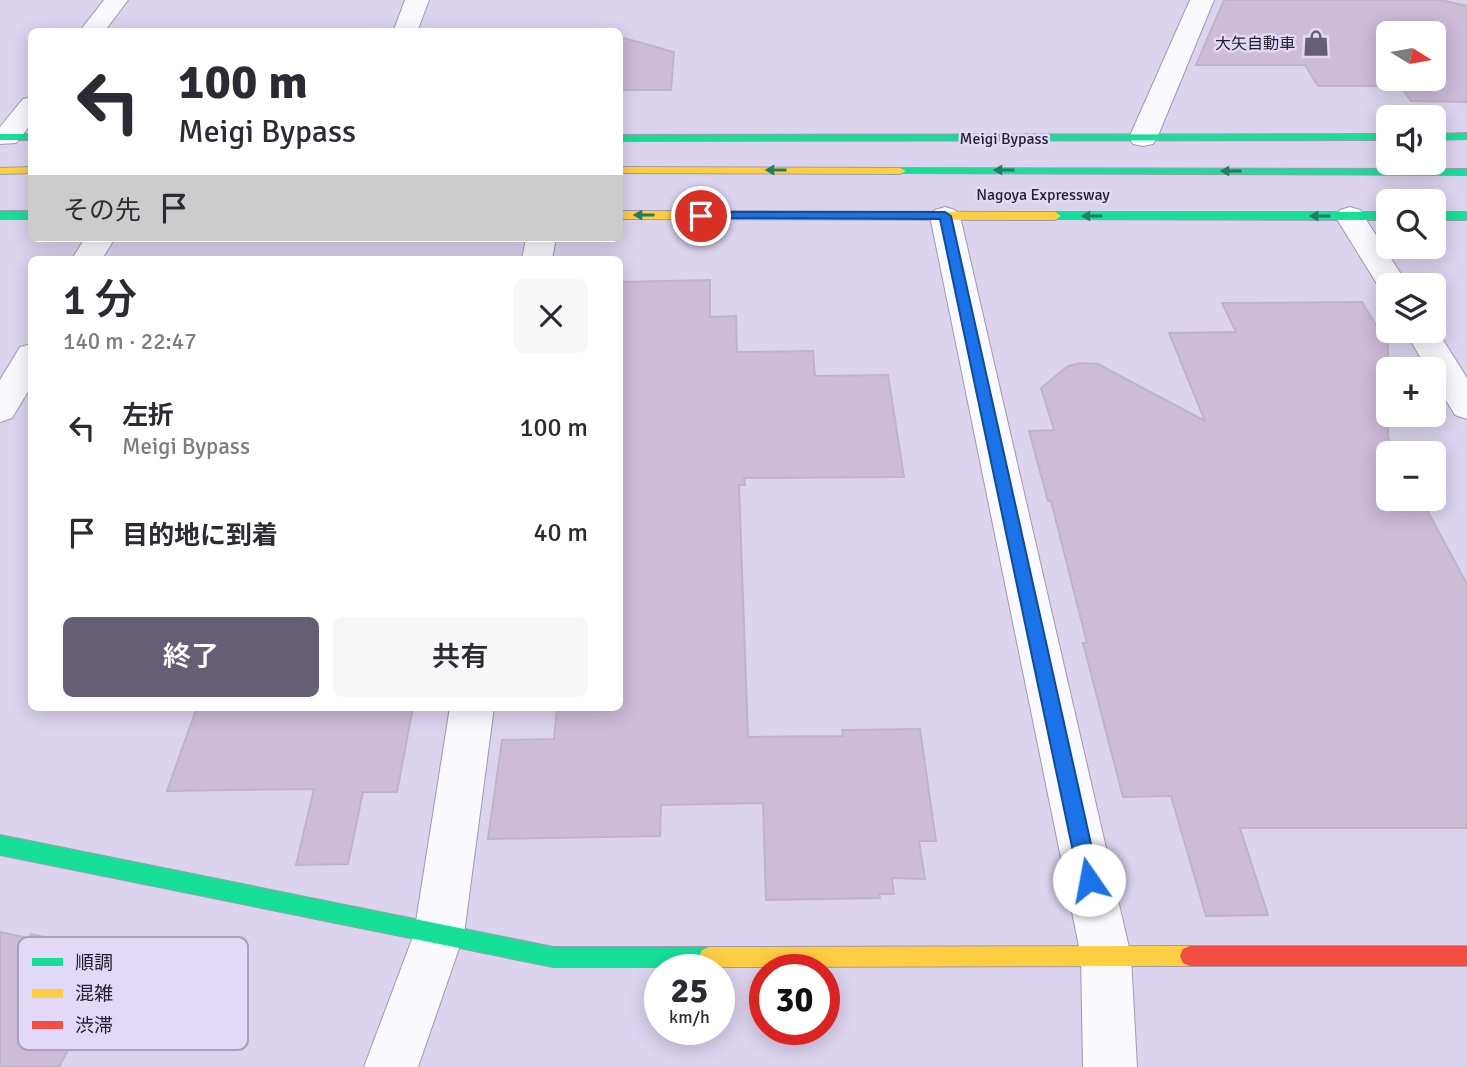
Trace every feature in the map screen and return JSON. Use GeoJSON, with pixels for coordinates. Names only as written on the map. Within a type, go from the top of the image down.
{"type":"FeatureCollection","features":[{"type":"Feature","properties":{"kind":"main road","name":"Meigi Bypass"},"geometry":{"type":"LineString","coordinates":[[623,140],[1376,139]]}},
{"type":"Feature","properties":{"kind":"main road"},"geometry":{"type":"LineString","coordinates":[[623,140],[1376,139]]}},
{"type":"Feature","properties":{"kind":"main road"},"geometry":{"type":"LineString","coordinates":[[1446,139],[1467,139]]}},
{"type":"Feature","properties":{"kind":"main road"},"geometry":{"type":"LineString","coordinates":[[0,171],[28,170]]}},
{"type":"Feature","properties":{"kind":"main road"},"geometry":{"type":"LineString","coordinates":[[623,170],[1467,172]]}},
{"type":"Feature","properties":{"kind":"main road"},"geometry":{"type":"LineString","coordinates":[[0,215],[28,215]]}},
{"type":"Feature","properties":{"kind":"main road"},"geometry":{"type":"LineString","coordinates":[[623,215],[1376,216]]}},
{"type":"Feature","properties":{"kind":"main road"},"geometry":{"type":"LineString","coordinates":[[1446,216],[1467,216]]}},
{"type":"Feature","properties":{"kind":"main road"},"geometry":{"type":"LineString","coordinates":[[0,845],[553,957],[1467,956]]}},
{"type":"Feature","properties":{"kind":"street"},"geometry":{"type":"LineString","coordinates":[[93,28],[116,0]]}},
{"type":"Feature","properties":{"kind":"street"},"geometry":{"type":"LineString","coordinates":[[406,28],[417,0]]}},
{"type":"Feature","properties":{"kind":"street"},"geometry":{"type":"LineString","coordinates":[[1143,138],[1202,0]]}},
{"type":"Feature","properties":{"kind":"street"},"geometry":{"type":"LineString","coordinates":[[14,139],[28,113]]}},
{"type":"Feature","properties":{"kind":"street"},"geometry":{"type":"LineString","coordinates":[[1350,215],[1386,273]]}},
{"type":"Feature","properties":{"kind":"street"},"geometry":{"type":"LineString","coordinates":[[945,216],[1105,956],[1110,1067]]}},
{"type":"Feature","properties":{"kind":"street"},"geometry":{"type":"LineString","coordinates":[[1428,343],[1467,406]]}},
{"type":"Feature","properties":{"kind":"street"},"geometry":{"type":"LineString","coordinates":[[0,409],[28,362]]}},
{"type":"Feature","properties":{"kind":"street"},"geometry":{"type":"LineString","coordinates":[[391,1067],[439,934],[471,711]]}},
{"type":"Feature","properties":{"kind":"building"},"geometry":{"type":"Polygon","coordinates":[[[1224,0],[1441,0],[1467,6],[1467,102],[1411,101],[1404,91],[1446,91],[1446,21],[1376,21],[1376,86],[1318,86],[1305,65],[1196,65],[1224,0]]]}},
{"type":"Feature","properties":{"kind":"building"},"geometry":{"type":"Polygon","coordinates":[[[623,38],[674,52],[671,90],[623,90],[623,38]]]}},
{"type":"Feature","properties":{"kind":"building"},"geometry":{"type":"Polygon","coordinates":[[[710,280],[710,317],[736,316],[737,352],[813,351],[815,376],[888,375],[904,477],[744,478],[745,485],[739,485],[748,737],[843,736],[842,730],[920,729],[936,841],[919,841],[925,879],[892,878],[894,894],[879,894],[880,898],[766,900],[763,803],[661,805],[660,836],[488,839],[502,740],[554,739],[557,711],[623,711],[623,282],[710,280]]]}},
{"type":"Feature","properties":{"kind":"building"},"geometry":{"type":"Polygon","coordinates":[[[1362,302],[1376,325],[1376,343],[1388,345],[1388,357],[1376,357],[1376,427],[1388,427],[1390,441],[1376,441],[1376,511],[1427,511],[1467,584],[1467,828],[1240,828],[1268,915],[1206,916],[1171,796],[1123,797],[1083,643],[1087,643],[1051,501],[1048,501],[1029,431],[1054,430],[1041,388],[1068,366],[1081,363],[1098,364],[1205,421],[1169,333],[1236,332],[1222,303],[1362,302]]]}},
{"type":"Feature","properties":{"kind":"building"},"geometry":{"type":"Polygon","coordinates":[[[196,711],[412,711],[397,792],[363,792],[348,864],[296,865],[314,789],[167,791],[196,711]]]}},
{"type":"Feature","properties":{"kind":"building"},"geometry":{"type":"Polygon","coordinates":[[[0,932],[23,937],[18,937],[18,1050],[68,1050],[59,1067],[0,1067],[0,932]]]}},
{"type":"Feature","properties":{"kind":"traffic: fast"},"geometry":{"type":"LineString","coordinates":[[1446,137],[1467,136]]}},
{"type":"Feature","properties":{"kind":"traffic: fast"},"geometry":{"type":"LineString","coordinates":[[0,137],[28,137]]}},
{"type":"Feature","properties":{"kind":"traffic: fast"},"geometry":{"type":"LineString","coordinates":[[623,138],[1376,137]]}},
{"type":"Feature","properties":{"kind":"traffic: fast"},"geometry":{"type":"LineString","coordinates":[[900,171],[1467,172]]}},
{"type":"Feature","properties":{"kind":"traffic: fast"},"geometry":{"type":"LineString","coordinates":[[0,215],[28,215]]}},
{"type":"Feature","properties":{"kind":"traffic: fast"},"geometry":{"type":"LineString","coordinates":[[1055,216],[1376,216]]}},
{"type":"Feature","properties":{"kind":"traffic: fast"},"geometry":{"type":"LineString","coordinates":[[1446,216],[1467,216]]}},
{"type":"Feature","properties":{"kind":"traffic: fast"},"geometry":{"type":"LineString","coordinates":[[0,845],[553,957],[644,957]]}},
{"type":"Feature","properties":{"kind":"traffic: slow"},"geometry":{"type":"LineString","coordinates":[[0,171],[28,170]]}},
{"type":"Feature","properties":{"kind":"traffic: slow"},"geometry":{"type":"LineString","coordinates":[[623,170],[900,171]]}},
{"type":"Feature","properties":{"kind":"traffic: slow"},"geometry":{"type":"LineString","coordinates":[[623,215],[1055,216]]}},
{"type":"Feature","properties":{"kind":"traffic: slow"},"geometry":{"type":"LineString","coordinates":[[735,957],[1190,956]]}},
{"type":"Feature","properties":{"kind":"traffic: jam"},"geometry":{"type":"LineString","coordinates":[[1190,956],[1467,956]]}},
{"type":"Feature","properties":{"kind":"place","name":"大矢自動車"},"geometry":{"type":"Point","coordinates":[1316,43]}},
{"type":"Feature","properties":{"kind":"route"},"geometry":{"type":"LineString","coordinates":[[701,216],[945,216],[1089,880]]}}]}
